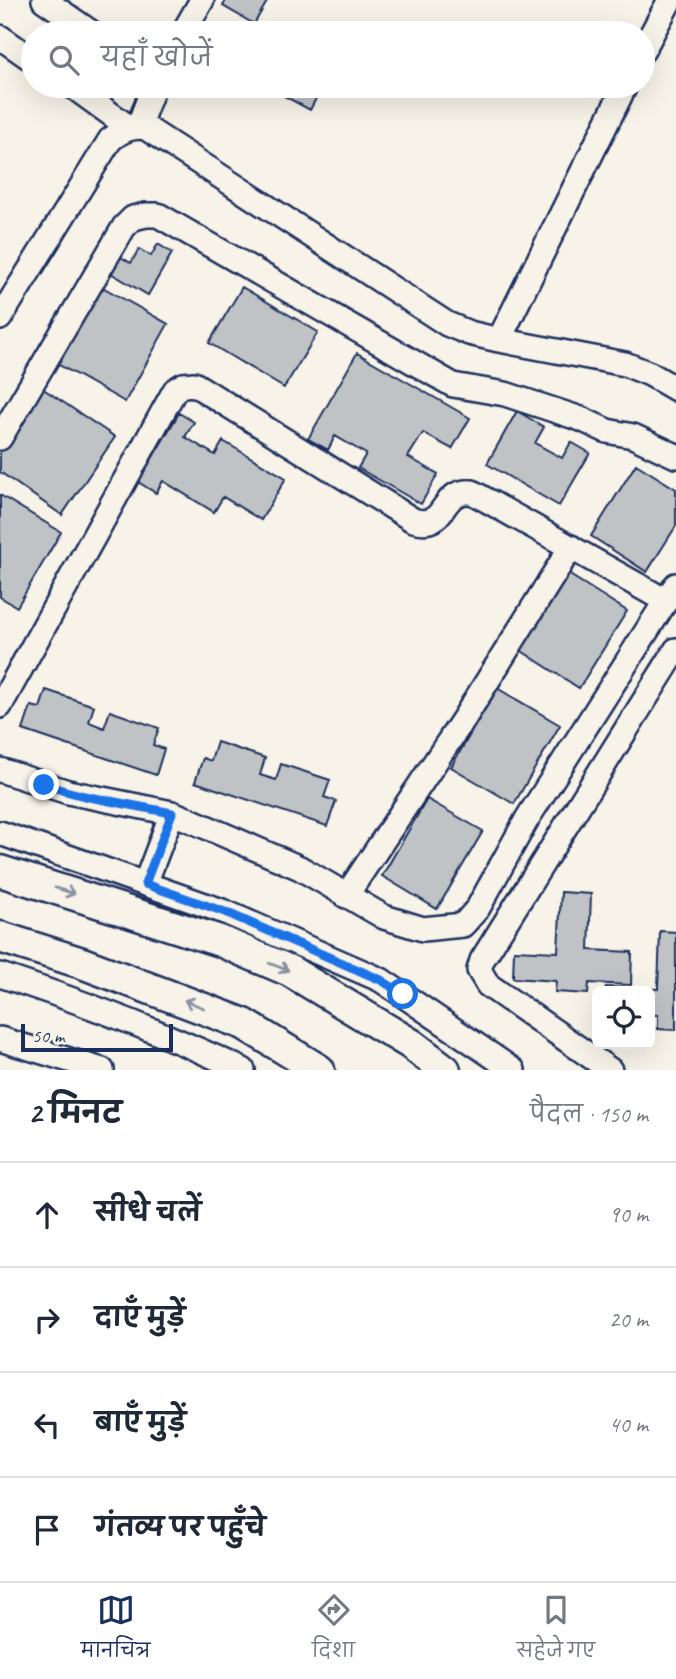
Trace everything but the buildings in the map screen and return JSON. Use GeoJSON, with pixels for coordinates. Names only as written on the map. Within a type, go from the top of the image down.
{"type":"FeatureCollection","features":[{"type":"Feature","properties":{"kind":"street"},"geometry":{"type":"LineString","coordinates":[[44,0],[75,21]]}},
{"type":"Feature","properties":{"kind":"street"},"geometry":{"type":"LineString","coordinates":[[190,21],[202,0]]}},
{"type":"Feature","properties":{"kind":"street"},"geometry":{"type":"LineString","coordinates":[[655,28],[670,0]]}},
{"type":"Feature","properties":{"kind":"street"},"geometry":{"type":"LineString","coordinates":[[0,37],[21,52]]}},
{"type":"Feature","properties":{"kind":"street"},"geometry":{"type":"LineString","coordinates":[[104,98],[134,127]]}},
{"type":"Feature","properties":{"kind":"street"},"geometry":{"type":"LineString","coordinates":[[134,127],[148,98]]}},
{"type":"Feature","properties":{"kind":"street"},"geometry":{"type":"LineString","coordinates":[[499,340],[619,98]]}},
{"type":"Feature","properties":{"kind":"street"},"geometry":{"type":"LineString","coordinates":[[0,318],[110,140],[134,127],[146,128],[447,324],[499,340],[625,364],[676,389]]}},
{"type":"Feature","properties":{"kind":"street"},"geometry":{"type":"LineString","coordinates":[[0,438],[124,227],[133,218],[158,215],[453,385],[515,397],[582,419],[607,431],[633,436],[676,456]]}},
{"type":"Feature","properties":{"kind":"street"},"geometry":{"type":"LineString","coordinates":[[0,706],[175,390],[183,385],[194,384],[413,520],[430,522],[453,495],[461,491],[472,492],[571,547],[671,593],[527,819],[470,920],[463,925],[423,929],[384,917],[300,868],[172,813],[84,796],[0,770]]}},
{"type":"Feature","properties":{"kind":"street"},"geometry":{"type":"LineString","coordinates":[[346,896],[464,718],[571,547]]}},
{"type":"Feature","properties":{"kind":"street"},"geometry":{"type":"LineString","coordinates":[[610,1070],[488,985],[479,970],[482,960],[676,650]]}},
{"type":"Feature","properties":{"kind":"street"},"geometry":{"type":"LineString","coordinates":[[145,884],[172,813]]}},
{"type":"Feature","properties":{"kind":"street"},"geometry":{"type":"LineString","coordinates":[[0,833],[225,912],[381,980],[513,1070]]}},
{"type":"Feature","properties":{"kind":"street"},"geometry":{"type":"LineString","coordinates":[[0,871],[220,941],[290,971],[411,1044],[445,1070]]}},
{"type":"Feature","properties":{"kind":"street"},"geometry":{"type":"LineString","coordinates":[[0,937],[159,990],[244,1024],[319,1070]]}},
{"type":"Feature","properties":{"kind":"street"},"geometry":{"type":"LineString","coordinates":[[0,975],[86,1004],[243,1070]]}},
{"type":"Feature","properties":{"kind":"street"},"geometry":{"type":"LineString","coordinates":[[0,1039],[88,1068]]}},
{"type":"Feature","properties":{"kind":"route"},"geometry":{"type":"LineString","coordinates":[[44,785],[84,796],[172,813],[145,884],[225,912],[381,980],[403,994]]}}]}
